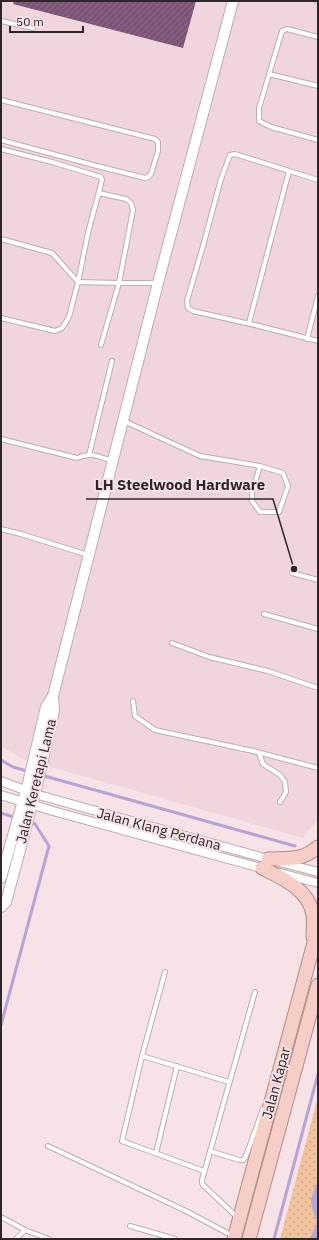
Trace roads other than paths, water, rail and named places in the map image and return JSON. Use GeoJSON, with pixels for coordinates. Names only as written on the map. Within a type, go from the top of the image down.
{"type":"FeatureCollection","features":[{"type":"Feature","properties":{"kind":"highway"},"geometry":{"type":"LineString","coordinates":[[265,864],[301,857],[310,854],[318,847]]}},
{"type":"Feature","properties":{"kind":"highway"},"geometry":{"type":"LineString","coordinates":[[265,864],[283,879],[301,891],[308,901],[313,914],[314,945]]}},
{"type":"Feature","properties":{"kind":"highway","name":"Jalan Kapar"},"geometry":{"type":"LineString","coordinates":[[234,1238],[318,928]]}},
{"type":"Feature","properties":{"kind":"highway","name":"Jalan Kapar"},"geometry":{"type":"LineString","coordinates":[[249,1239],[318,985]]}},
{"type":"Feature","properties":{"kind":"street","name":"Jalan Keretapi Lama"},"geometry":{"type":"LineString","coordinates":[[1,907],[6,902],[21,827],[37,762],[46,707],[52,696],[158,283],[233,1]]}},
{"type":"Feature","properties":{"kind":"street","name":"Jalan Klang Perdana"},"geometry":{"type":"LineString","coordinates":[[1,781],[31,788],[265,864],[318,883]]}},
{"type":"Feature","properties":{"kind":"street","name":"Jalan Klang Perdana"},"geometry":{"type":"LineString","coordinates":[[1,796],[26,808],[265,864],[318,872]]}},
{"type":"Feature","properties":{"kind":"street","name":"Jalan Keretapi Lama"},"geometry":{"type":"LineString","coordinates":[[1,878],[21,827]]}},
{"type":"Feature","properties":{"kind":"lane"},"geometry":{"type":"LineString","coordinates":[[1,21],[34,28]]}},
{"type":"Feature","properties":{"kind":"lane"},"geometry":{"type":"LineString","coordinates":[[318,37],[287,29],[282,31],[259,108],[260,121],[271,127],[318,140]]}},
{"type":"Feature","properties":{"kind":"lane"},"geometry":{"type":"LineString","coordinates":[[269,74],[318,86]]}},
{"type":"Feature","properties":{"kind":"lane"},"geometry":{"type":"LineString","coordinates":[[1,100],[155,139],[158,142],[158,151],[151,174],[145,178],[1,140]]}},
{"type":"Feature","properties":{"kind":"lane"},"geometry":{"type":"LineString","coordinates":[[1,148],[101,177],[102,180],[88,233],[78,282],[68,317],[62,328],[56,331],[1,318]]}},
{"type":"Feature","properties":{"kind":"lane"},"geometry":{"type":"LineString","coordinates":[[318,180],[235,154],[230,155],[221,179],[187,301],[188,308],[193,311],[318,342]]}},
{"type":"Feature","properties":{"kind":"lane"},"geometry":{"type":"LineString","coordinates":[[249,324],[289,171]]}},
{"type":"Feature","properties":{"kind":"lane"},"geometry":{"type":"LineString","coordinates":[[99,193],[126,199],[131,203],[133,210],[119,283],[101,345]]}},
{"type":"Feature","properties":{"kind":"lane"},"geometry":{"type":"LineString","coordinates":[[1,239],[52,253],[78,282],[158,283]]}},
{"type":"Feature","properties":{"kind":"lane"},"geometry":{"type":"LineString","coordinates":[[307,339],[318,296]]}},
{"type":"Feature","properties":{"kind":"lane"},"geometry":{"type":"LineString","coordinates":[[89,455],[112,361]]}},
{"type":"Feature","properties":{"kind":"lane"},"geometry":{"type":"LineString","coordinates":[[123,421],[200,456],[260,466],[283,473],[288,486],[279,512],[260,512],[252,501],[252,492],[260,466]]}},
{"type":"Feature","properties":{"kind":"lane"},"geometry":{"type":"LineString","coordinates":[[1,439],[77,458],[86,454],[113,461]]}},
{"type":"Feature","properties":{"kind":"lane"},"geometry":{"type":"LineString","coordinates":[[1,529],[88,555]]}},
{"type":"Feature","properties":{"kind":"lane"},"geometry":{"type":"LineString","coordinates":[[292,573],[318,580]]}},
{"type":"Feature","properties":{"kind":"lane"},"geometry":{"type":"LineString","coordinates":[[264,614],[318,629]]}},
{"type":"Feature","properties":{"kind":"lane"},"geometry":{"type":"LineString","coordinates":[[172,643],[209,657],[268,671],[318,688]]}},
{"type":"Feature","properties":{"kind":"lane"},"geometry":{"type":"LineString","coordinates":[[133,700],[135,716],[155,730],[259,752],[318,768]]}},
{"type":"Feature","properties":{"kind":"lane"},"geometry":{"type":"LineString","coordinates":[[259,752],[263,764],[280,775],[285,782],[286,792],[280,802]]}},
{"type":"Feature","properties":{"kind":"lane"},"geometry":{"type":"LineString","coordinates":[[165,972],[142,1056],[122,1142],[204,1171]]}},
{"type":"Feature","properties":{"kind":"lane"},"geometry":{"type":"LineString","coordinates":[[239,1219],[202,1183],[204,1171],[255,992]]}},
{"type":"Feature","properties":{"kind":"lane"},"geometry":{"type":"LineString","coordinates":[[142,1056],[229,1082]]}},
{"type":"Feature","properties":{"kind":"lane"},"geometry":{"type":"LineString","coordinates":[[156,1154],[177,1066]]}},
{"type":"Feature","properties":{"kind":"lane"},"geometry":{"type":"LineString","coordinates":[[210,1151],[243,1160],[246,1156],[262,1110],[272,1099]]}},
{"type":"Feature","properties":{"kind":"lane"},"geometry":{"type":"LineString","coordinates":[[48,1146],[186,1211],[234,1238]]}},
{"type":"Feature","properties":{"kind":"lane"},"geometry":{"type":"LineString","coordinates":[[1,1217],[25,1230],[49,1239]]}},
{"type":"Feature","properties":{"kind":"lane"},"geometry":{"type":"LineString","coordinates":[[130,1226],[175,1239]]}},
{"type":"Feature","properties":{"kind":"lane"},"geometry":{"type":"LineString","coordinates":[[16,1239],[25,1230]]}},
{"type":"Feature","properties":{"kind":"waterway"},"geometry":{"type":"LineString","coordinates":[[1,760],[13,767],[30,772]]}},
{"type":"Feature","properties":{"kind":"waterway"},"geometry":{"type":"LineString","coordinates":[[41,775],[295,846]]}},
{"type":"Feature","properties":{"kind":"waterway"},"geometry":{"type":"LineString","coordinates":[[1,813],[17,818]]}},
{"type":"Feature","properties":{"kind":"waterway"},"geometry":{"type":"LineString","coordinates":[[1,1025],[49,846],[35,824],[30,822]]}},
{"type":"Feature","properties":{"kind":"waterway"},"geometry":{"type":"LineString","coordinates":[[274,1239],[318,1074]]}},
{"type":"Feature","properties":{"kind":"place","name":"LH Steelwood Hardware"},"geometry":{"type":"Point","coordinates":[294,569]}}]}
